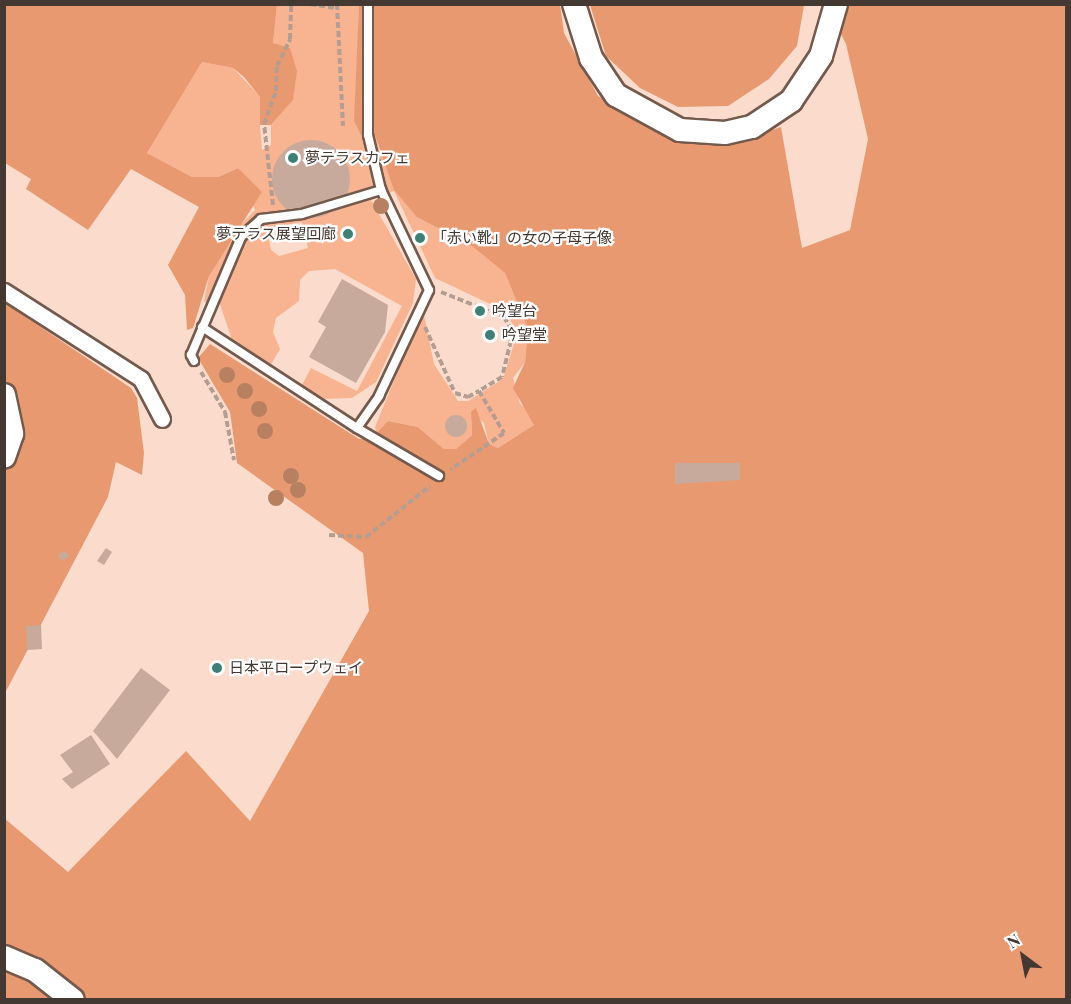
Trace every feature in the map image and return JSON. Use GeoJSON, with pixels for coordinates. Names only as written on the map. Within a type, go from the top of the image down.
{"type":"FeatureCollection","features":[{"type":"Feature","properties":{"kind":"street"},"geometry":{"type":"LineString","coordinates":[[574,4],[591,58],[630,106],[680,130],[725,133],[752,127],[791,101],[821,56],[836,4]]}},
{"type":"Feature","properties":{"kind":"street"},"geometry":{"type":"LineString","coordinates":[[4,291],[141,379],[162,419]]}},
{"type":"Feature","properties":{"kind":"street"},"geometry":{"type":"LineString","coordinates":[[4,395],[12,434],[4,457]]}},
{"type":"Feature","properties":{"kind":"street"},"geometry":{"type":"LineString","coordinates":[[4,957],[35,970],[73,999]]}},
{"type":"Feature","properties":{"kind":"lane"},"geometry":{"type":"LineString","coordinates":[[357,429],[429,290],[381,190],[368,135],[368,4]]}},
{"type":"Feature","properties":{"kind":"lane"},"geometry":{"type":"LineString","coordinates":[[194,361],[191,355],[241,237],[261,219],[381,190]]}},
{"type":"Feature","properties":{"kind":"lane"},"geometry":{"type":"LineString","coordinates":[[202,327],[357,429],[439,476]]}},
{"type":"Feature","properties":{"kind":"path"},"geometry":{"type":"LineString","coordinates":[[276,217],[264,124],[276,91],[277,66],[290,39],[291,4]]}},
{"type":"Feature","properties":{"kind":"path"},"geometry":{"type":"LineString","coordinates":[[310,4],[336,6],[343,126]]}},
{"type":"Feature","properties":{"kind":"path"},"geometry":{"type":"LineString","coordinates":[[429,290],[504,317],[513,332],[502,377],[468,397],[455,393],[440,367],[426,327],[429,290]]}},
{"type":"Feature","properties":{"kind":"path"},"geometry":{"type":"LineString","coordinates":[[194,361],[225,412],[234,460]]}},
{"type":"Feature","properties":{"kind":"path"},"geometry":{"type":"LineString","coordinates":[[329,535],[366,537],[439,476],[504,433],[479,391]]}},
{"type":"Feature","properties":{"kind":"shaded area"},"geometry":{"type":"Polygon","coordinates":[[[5,4],[277,5],[273,43],[290,48],[297,71],[293,100],[271,125],[260,125],[260,97],[244,77],[233,68],[202,62],[147,153],[192,177],[218,177],[238,168],[262,192],[209,276],[193,328],[187,330],[185,295],[168,265],[199,207],[131,169],[88,230],[26,189],[31,179],[5,163],[5,4]]]}},
{"type":"Feature","properties":{"kind":"shaded area"},"geometry":{"type":"Polygon","coordinates":[[[590,4],[804,5],[797,46],[769,79],[728,106],[678,107],[640,88],[606,56],[590,4]]]}},
{"type":"Feature","properties":{"kind":"shaded area"},"geometry":{"type":"Polygon","coordinates":[[[277,5],[359,5],[358,32],[379,150],[419,218],[473,247],[505,273],[528,329],[525,362],[513,378],[520,404],[531,412],[534,425],[498,448],[489,444],[484,423],[471,412],[472,435],[456,449],[444,449],[418,427],[388,421],[377,437],[375,427],[423,310],[434,364],[458,401],[468,401],[503,379],[517,334],[507,312],[435,278],[394,191],[371,200],[416,279],[413,303],[376,382],[352,398],[320,399],[301,387],[311,368],[357,391],[402,306],[335,269],[309,271],[300,280],[299,301],[276,318],[273,332],[280,349],[270,366],[233,343],[220,304],[204,302],[209,276],[235,231],[255,210],[238,168],[218,177],[192,177],[147,153],[202,62],[233,68],[270,107],[260,125],[262,150],[271,145],[271,125],[293,100],[273,43],[277,5]],[[302,222],[267,229],[271,250],[279,256],[308,248],[302,222]]]}},
{"type":"Feature","properties":{"kind":"shaded area"},"geometry":{"type":"Polygon","coordinates":[[[359,5],[560,5],[564,33],[598,96],[633,117],[694,141],[731,144],[781,127],[802,248],[850,230],[868,139],[846,44],[826,5],[1066,5],[1066,999],[5,999],[4,818],[68,872],[186,751],[250,821],[369,611],[363,553],[237,463],[230,412],[198,358],[210,344],[359,439],[372,438],[388,421],[418,427],[444,449],[456,449],[472,435],[471,412],[476,408],[489,444],[498,448],[534,425],[513,388],[525,362],[528,329],[505,273],[473,247],[417,217],[394,190],[375,135],[361,135],[354,121],[359,5]]]}},
{"type":"Feature","properties":{"kind":"shaded area"},"geometry":{"type":"Polygon","coordinates":[[[5,303],[131,388],[137,398],[144,453],[142,475],[116,462],[108,497],[5,693],[5,303]]]}},
{"type":"Feature","properties":{"kind":"building"},"geometry":{"type":"Polygon","coordinates":[[[311,140],[326,143],[338,152],[347,164],[350,179],[347,194],[338,206],[326,215],[311,218],[296,215],[284,206],[275,194],[272,179],[275,164],[284,152],[296,143],[311,140]]]}},
{"type":"Feature","properties":{"kind":"building"},"geometry":{"type":"Polygon","coordinates":[[[342,279],[388,305],[385,332],[356,383],[309,357],[326,327],[318,322],[342,279]]]}},
{"type":"Feature","properties":{"kind":"building"},"geometry":{"type":"Polygon","coordinates":[[[456,415],[464,418],[467,426],[464,434],[456,437],[448,434],[445,426],[448,418],[456,415]]]}},
{"type":"Feature","properties":{"kind":"building"},"geometry":{"type":"Polygon","coordinates":[[[675,463],[740,463],[740,480],[675,484],[675,463]]]}},
{"type":"Feature","properties":{"kind":"building"},"geometry":{"type":"Polygon","coordinates":[[[106,548],[112,552],[104,565],[97,561],[106,548]]]}},
{"type":"Feature","properties":{"kind":"building"},"geometry":{"type":"Polygon","coordinates":[[[66,551],[69,557],[61,561],[58,554],[66,551]]]}},
{"type":"Feature","properties":{"kind":"building"},"geometry":{"type":"Polygon","coordinates":[[[41,625],[42,649],[27,650],[26,626],[41,625]]]}},
{"type":"Feature","properties":{"kind":"building"},"geometry":{"type":"Polygon","coordinates":[[[141,668],[170,690],[117,759],[93,731],[141,668]]]}},
{"type":"Feature","properties":{"kind":"building"},"geometry":{"type":"Polygon","coordinates":[[[91,735],[110,764],[72,789],[62,779],[73,772],[60,755],[91,735]]]}},
{"type":"Feature","properties":{"kind":"place","name":"夢テラスカフェ"},"geometry":{"type":"Point","coordinates":[293,158]}},
{"type":"Feature","properties":{"kind":"place","name":"夢テラス展望回廊"},"geometry":{"type":"Point","coordinates":[348,234]}},
{"type":"Feature","properties":{"kind":"place","name":"「赤い靴」の女の子母子像"},"geometry":{"type":"Point","coordinates":[420,238]}},
{"type":"Feature","properties":{"kind":"place","name":"吟望台"},"geometry":{"type":"Point","coordinates":[480,311]}},
{"type":"Feature","properties":{"kind":"place","name":"吟望堂"},"geometry":{"type":"Point","coordinates":[490,335]}},
{"type":"Feature","properties":{"kind":"place","name":"日本平ロープウェイ"},"geometry":{"type":"Point","coordinates":[217,668]}}]}
